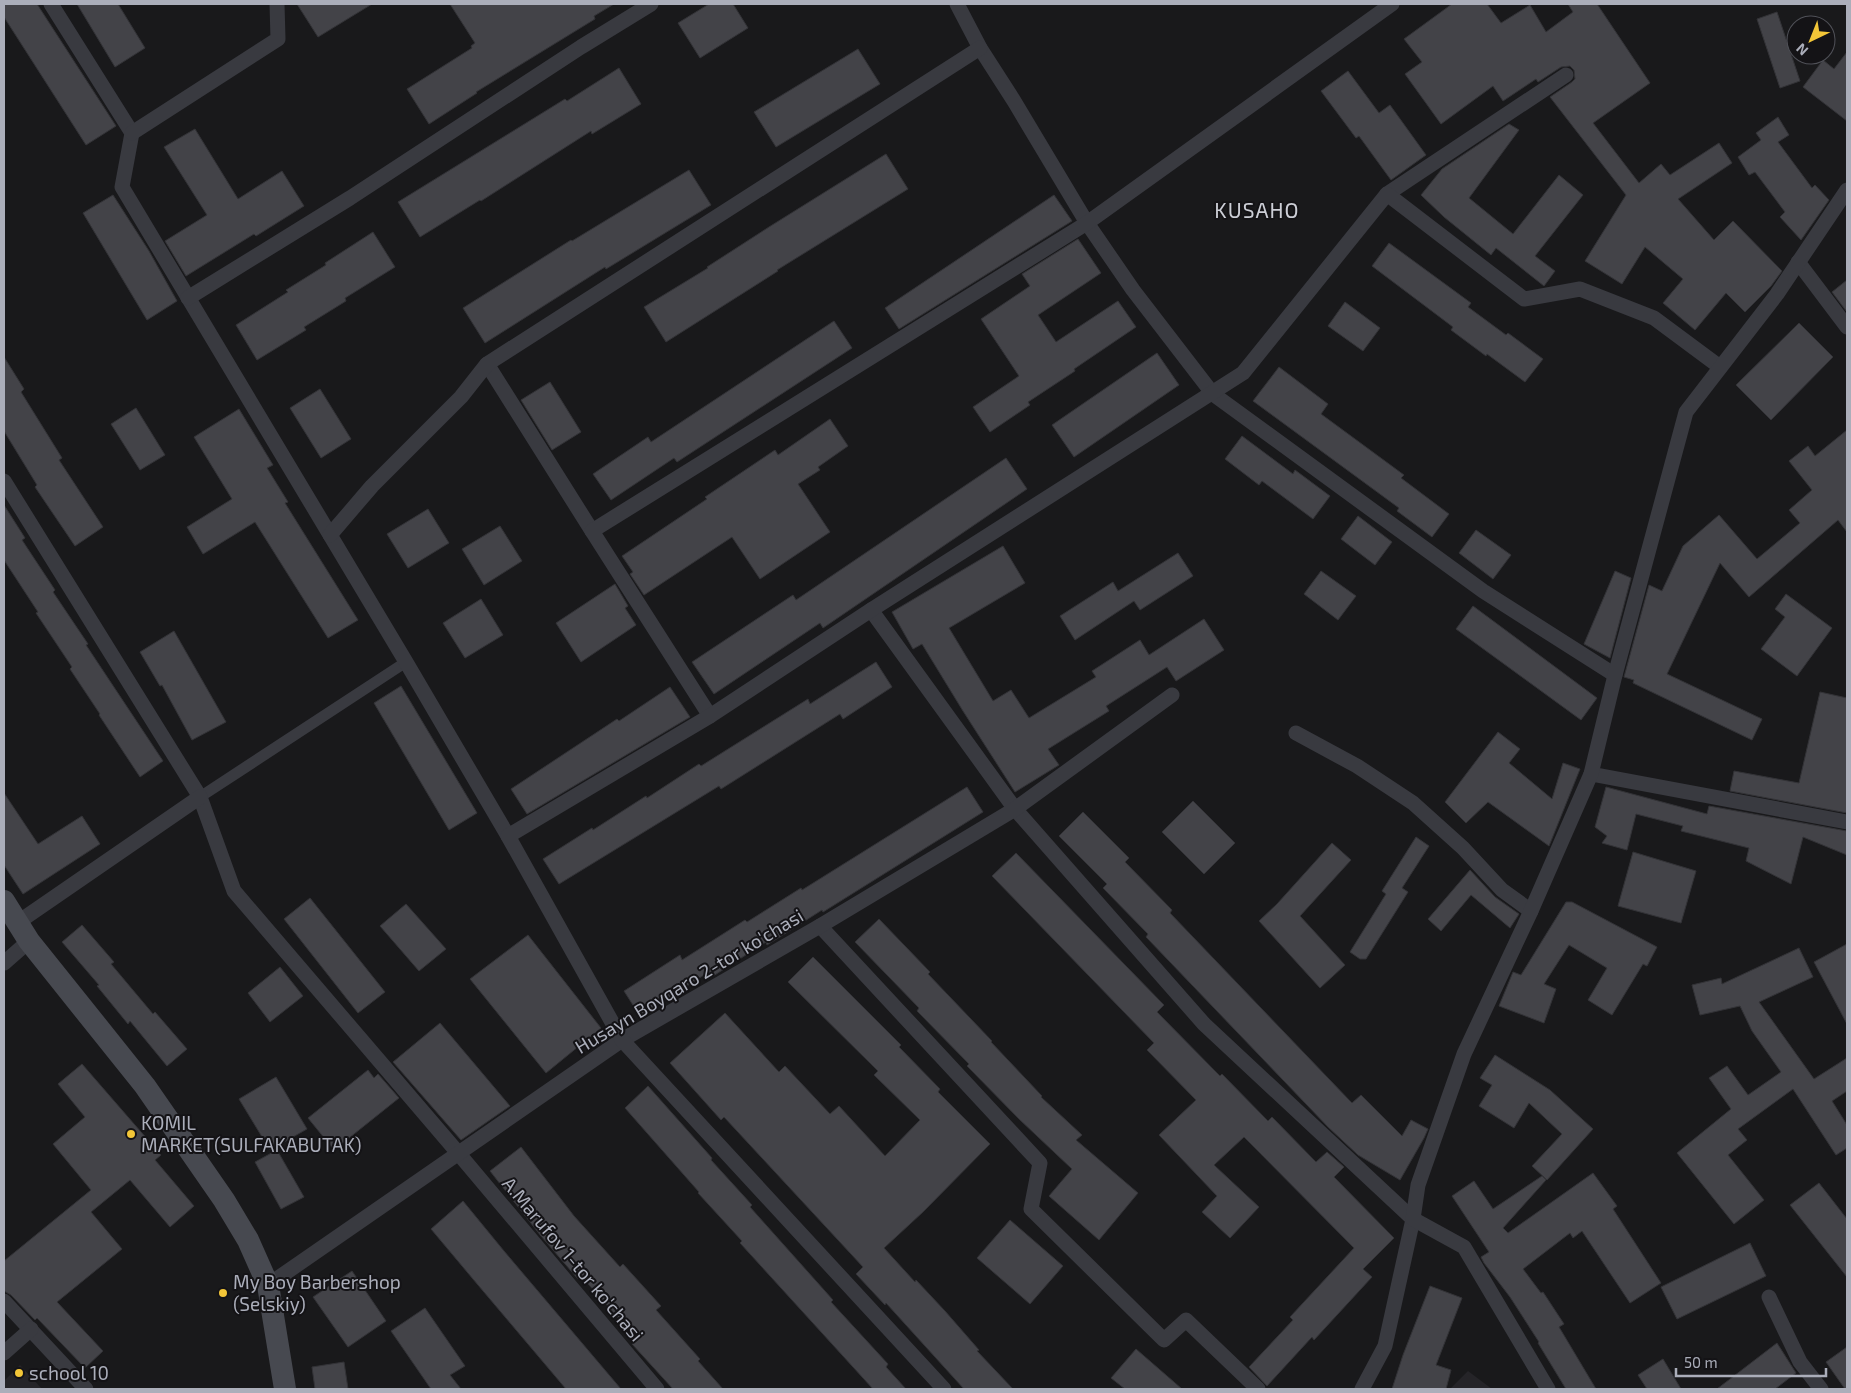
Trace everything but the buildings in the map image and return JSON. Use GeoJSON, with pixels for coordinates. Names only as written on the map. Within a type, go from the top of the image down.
{"type":"FeatureCollection","features":[{"type":"Feature","properties":{"kind":"main road"},"geometry":{"type":"LineString","coordinates":[[4,902],[23,932],[145,1086],[224,1200],[248,1240],[268,1285],[285,1389]]}},
{"type":"Feature","properties":{"kind":"street"},"geometry":{"type":"LineString","coordinates":[[51,4],[132,133],[122,187],[508,836],[622,1040],[944,1389]]}},
{"type":"Feature","properties":{"kind":"street"},"geometry":{"type":"LineString","coordinates":[[132,133],[278,39],[277,4]]}},
{"type":"Feature","properties":{"kind":"street"},"geometry":{"type":"LineString","coordinates":[[188,298],[350,198],[581,47],[651,4]]}},
{"type":"Feature","properties":{"kind":"street"},"geometry":{"type":"LineString","coordinates":[[957,4],[980,48],[1087,223],[1133,290],[1213,394],[1483,591],[1615,674]]}},
{"type":"Feature","properties":{"kind":"street"},"geometry":{"type":"LineString","coordinates":[[592,531],[1087,223],[1392,4]]}},
{"type":"Feature","properties":{"kind":"street"},"geometry":{"type":"LineString","coordinates":[[330,535],[372,486],[461,397],[487,364],[980,48]]}},
{"type":"Feature","properties":{"kind":"street"},"geometry":{"type":"LineString","coordinates":[[508,836],[710,716],[871,610],[1213,394],[1243,373],[1387,194],[1566,75]]}},
{"type":"Feature","properties":{"kind":"street"},"geometry":{"type":"LineString","coordinates":[[1362,1389],[1385,1346],[1413,1219],[1418,1185],[1464,1054],[1591,774],[1615,674],[1686,412],[1777,294],[1847,190]]}},
{"type":"Feature","properties":{"kind":"street"},"geometry":{"type":"LineString","coordinates":[[1387,194],[1524,299],[1580,289],[1654,318],[1720,367]]}},
{"type":"Feature","properties":{"kind":"street"},"geometry":{"type":"LineString","coordinates":[[1798,262],[1847,327]]}},
{"type":"Feature","properties":{"kind":"street"},"geometry":{"type":"LineString","coordinates":[[487,364],[710,716]]}},
{"type":"Feature","properties":{"kind":"street","name":"A.Marufov 1-tor ko'chasi"},"geometry":{"type":"LineString","coordinates":[[4,481],[200,797],[234,891],[657,1389]]}},
{"type":"Feature","properties":{"kind":"street"},"geometry":{"type":"LineString","coordinates":[[871,610],[1015,809],[1204,1024],[1413,1219],[1464,1247],[1548,1389]]}},
{"type":"Feature","properties":{"kind":"street"},"geometry":{"type":"LineString","coordinates":[[4,964],[23,932],[200,797],[406,662]]}},
{"type":"Feature","properties":{"kind":"street","name":"Husayn Boyqaro 2-tor ko'chasi"},"geometry":{"type":"LineString","coordinates":[[268,1285],[622,1040],[820,926],[1015,809],[1172,695]]}},
{"type":"Feature","properties":{"kind":"street"},"geometry":{"type":"LineString","coordinates":[[1296,733],[1357,766],[1413,803],[1463,848],[1502,890],[1530,910]]}},
{"type":"Feature","properties":{"kind":"street"},"geometry":{"type":"LineString","coordinates":[[1591,774],[1847,822]]}},
{"type":"Feature","properties":{"kind":"street"},"geometry":{"type":"LineString","coordinates":[[820,926],[1040,1163],[1031,1209],[1164,1340],[1186,1320],[1258,1389]]}},
{"type":"Feature","properties":{"kind":"street"},"geometry":{"type":"LineString","coordinates":[[1769,1297],[1800,1362],[1821,1389]]}},
{"type":"Feature","properties":{"kind":"street"},"geometry":{"type":"LineString","coordinates":[[4,1301],[86,1389]]}},
{"type":"Feature","properties":{"kind":"street"},"geometry":{"type":"LineString","coordinates":[[4,1353],[31,1328]]}},
{"type":"Feature","properties":{"kind":"shaded area","name":"school 10"},"geometry":{"type":"Polygon","coordinates":[[[20,1365],[42,1389],[4,1389],[4,1381],[20,1365]]]}},
{"type":"Feature","properties":{"kind":"shaded area"},"geometry":{"type":"Polygon","coordinates":[[[1468,1371],[1492,1389],[1450,1389],[1468,1371]]]}},
{"type":"Feature","properties":{"kind":"place","name":"KOMIL MARKET(SULFAKABUTAK)"},"geometry":{"type":"Point","coordinates":[131,1134]}},
{"type":"Feature","properties":{"kind":"place","name":"My Boy Barbershop (Selskiy)"},"geometry":{"type":"Point","coordinates":[223,1293]}},
{"type":"Feature","properties":{"kind":"place","name":"school 10"},"geometry":{"type":"Point","coordinates":[19,1373]}},
{"type":"Feature","properties":{"kind":"district","name":"KUSAHO"},"geometry":{"type":"Point","coordinates":[1257,211]}}]}
